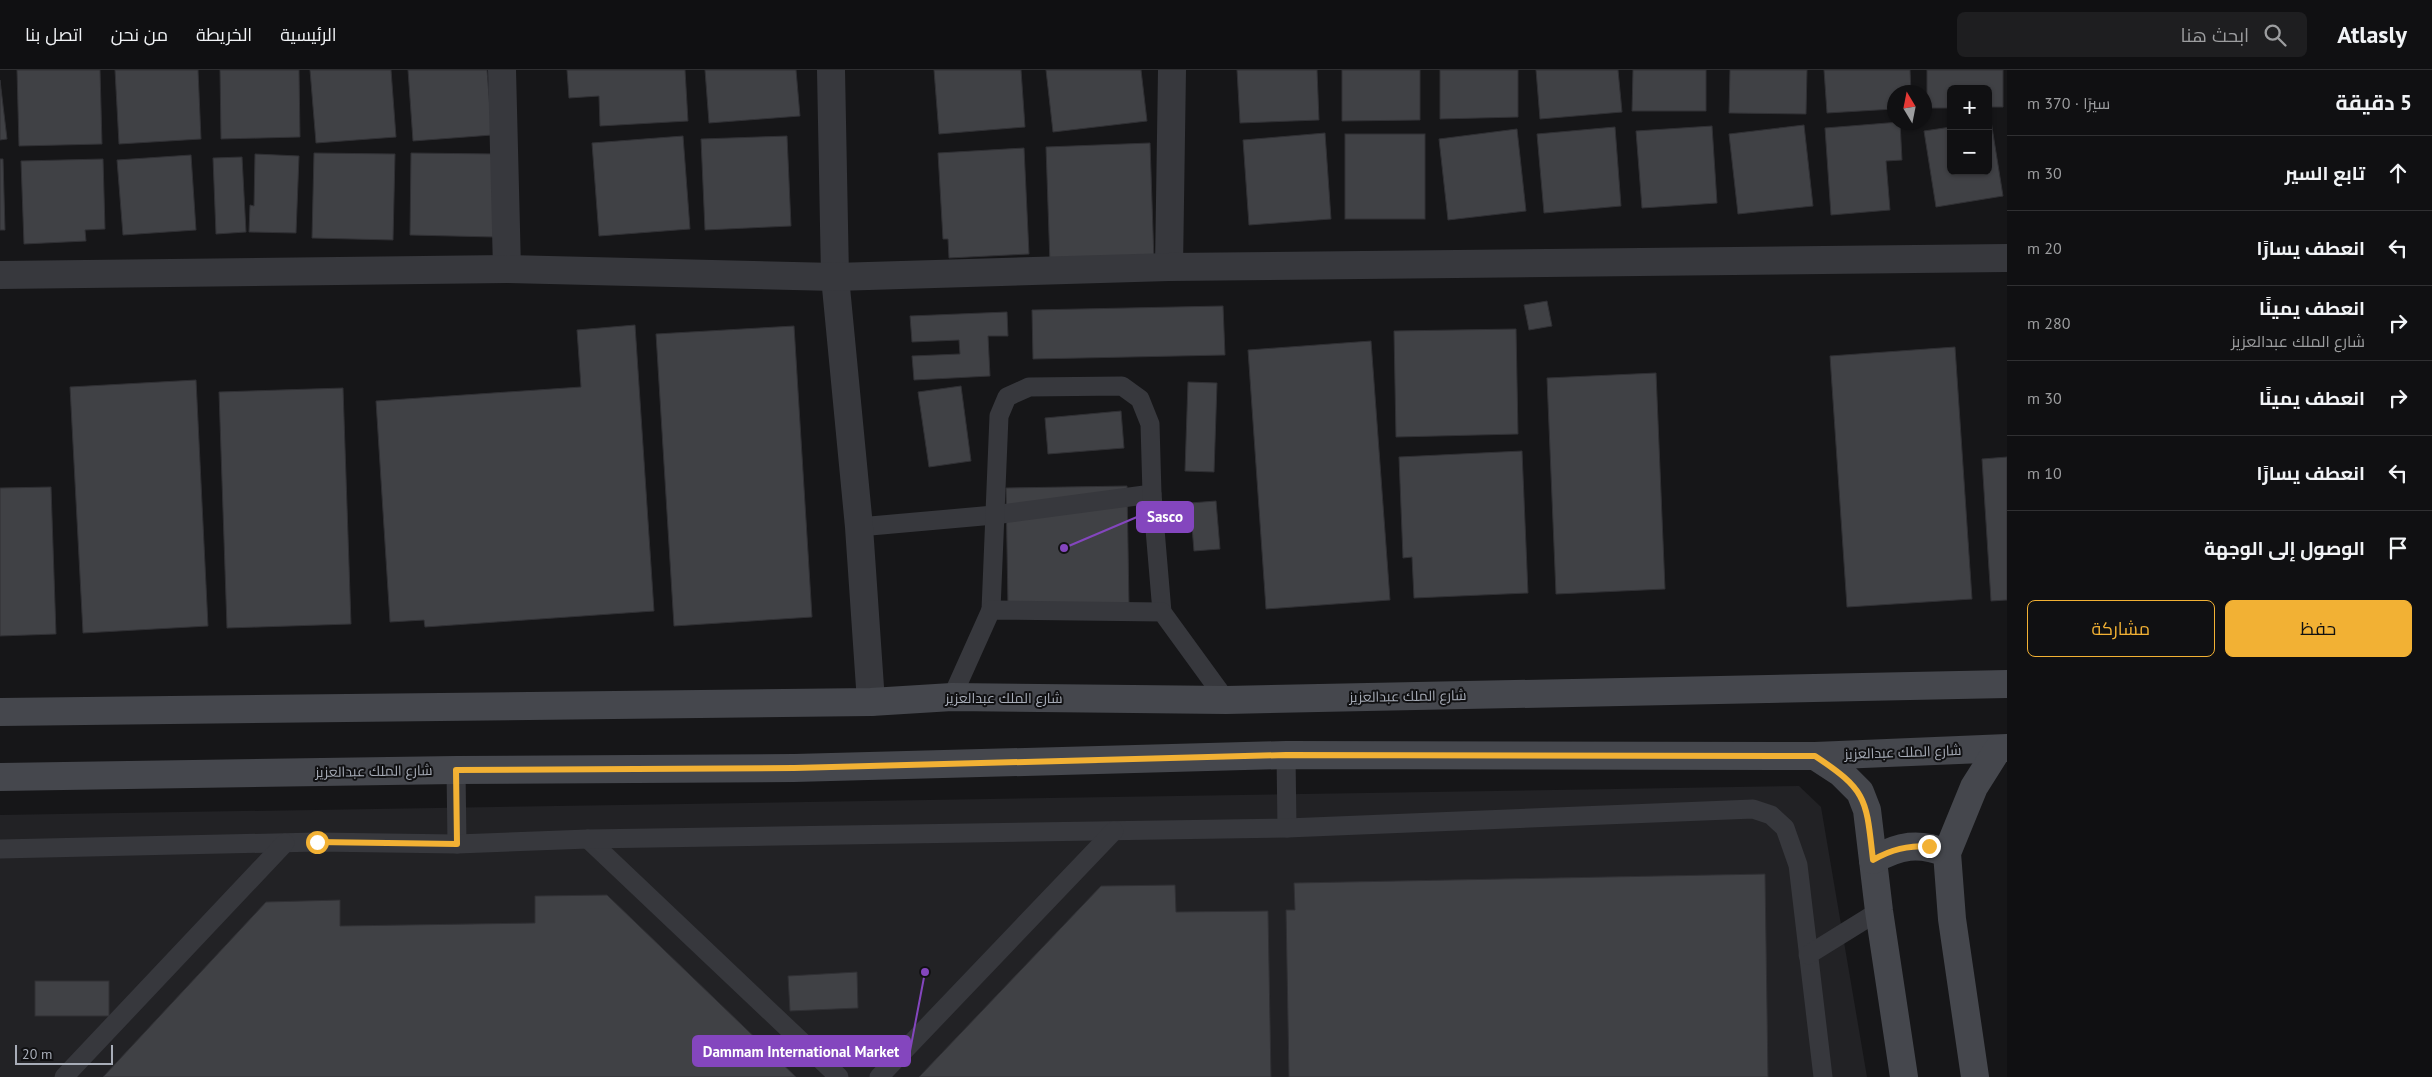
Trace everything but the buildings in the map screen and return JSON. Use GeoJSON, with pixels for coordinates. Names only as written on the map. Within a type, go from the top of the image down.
{"type":"FeatureCollection","features":[{"type":"Feature","properties":{"kind":"street"},"geometry":{"type":"LineString","coordinates":[[502,70],[507,269]]}},
{"type":"Feature","properties":{"kind":"street"},"geometry":{"type":"LineString","coordinates":[[831,70],[834,277],[859,527],[871,702]]}},
{"type":"Feature","properties":{"kind":"street"},"geometry":{"type":"LineString","coordinates":[[1169,266],[1172,70]]}},
{"type":"Feature","properties":{"kind":"street"},"geometry":{"type":"LineString","coordinates":[[0,275],[507,269],[834,277],[1169,266],[2007,258]]}},
{"type":"Feature","properties":{"kind":"street","name":"شارع الملك عبدالعزيز"},"geometry":{"type":"LineString","coordinates":[[0,712],[871,702],[952,698],[1226,700],[2007,684]]}},
{"type":"Feature","properties":{"kind":"street"},"geometry":{"type":"LineString","coordinates":[[1975,1077],[1952,919],[1947,853],[1974,787],[2003,748]]}},
{"type":"Feature","properties":{"kind":"street","name":"شارع الملك عبدالعزيز"},"geometry":{"type":"LineString","coordinates":[[0,777],[456,770],[794,768],[1286,755],[1815,756],[2003,748]]}},
{"type":"Feature","properties":{"kind":"street"},"geometry":{"type":"LineString","coordinates":[[1815,756],[1841,773],[1860,792],[1867,810],[1879,912],[1904,1077]]}},
{"type":"Feature","properties":{"kind":"street"},"geometry":{"type":"LineString","coordinates":[[1873,860],[1890,851],[1908,846],[1929,846],[1947,853]]}},
{"type":"Feature","properties":{"kind":"lane"},"geometry":{"type":"LineString","coordinates":[[952,698],[991,610],[999,416],[1007,397],[1029,387],[1122,386],[1140,399],[1150,424],[1152,494],[1162,612],[1226,700]]}},
{"type":"Feature","properties":{"kind":"lane"},"geometry":{"type":"LineString","coordinates":[[859,527],[994,515],[1152,494]]}},
{"type":"Feature","properties":{"kind":"lane"},"geometry":{"type":"LineString","coordinates":[[991,610],[1162,612]]}},
{"type":"Feature","properties":{"kind":"lane"},"geometry":{"type":"LineString","coordinates":[[1286,755],[1287,828]]}},
{"type":"Feature","properties":{"kind":"lane"},"geometry":{"type":"LineString","coordinates":[[456,770],[457,844]]}},
{"type":"Feature","properties":{"kind":"lane"},"geometry":{"type":"LineString","coordinates":[[0,849],[285,843],[457,844],[588,839],[1287,828],[1753,809],[1771,815],[1785,828],[1798,865],[1823,1077]]}},
{"type":"Feature","properties":{"kind":"lane"},"geometry":{"type":"LineString","coordinates":[[879,1077],[1114,831]]}},
{"type":"Feature","properties":{"kind":"lane"},"geometry":{"type":"LineString","coordinates":[[588,839],[839,1077]]}},
{"type":"Feature","properties":{"kind":"lane"},"geometry":{"type":"LineString","coordinates":[[64,1077],[285,843]]}},
{"type":"Feature","properties":{"kind":"lane"},"geometry":{"type":"LineString","coordinates":[[1808,955],[1879,912]]}},
{"type":"Feature","properties":{"kind":"shaded area"},"geometry":{"type":"Polygon","coordinates":[[[1799,786],[1821,807],[1867,1077],[0,1077],[0,815],[1799,786]]]}},
{"type":"Feature","properties":{"kind":"place","name":"Sasco"},"geometry":{"type":"Point","coordinates":[1064,548]}},
{"type":"Feature","properties":{"kind":"place","name":"Dammam International Market"},"geometry":{"type":"Point","coordinates":[925,972]}},
{"type":"Feature","properties":{"kind":"route"},"geometry":{"type":"LineString","coordinates":[[317,842],[457,844],[456,770],[794,768],[1286,755],[1815,756],[1841,773],[1860,792],[1867,810],[1873,860],[1890,851],[1908,846],[1929,846]]}}]}
